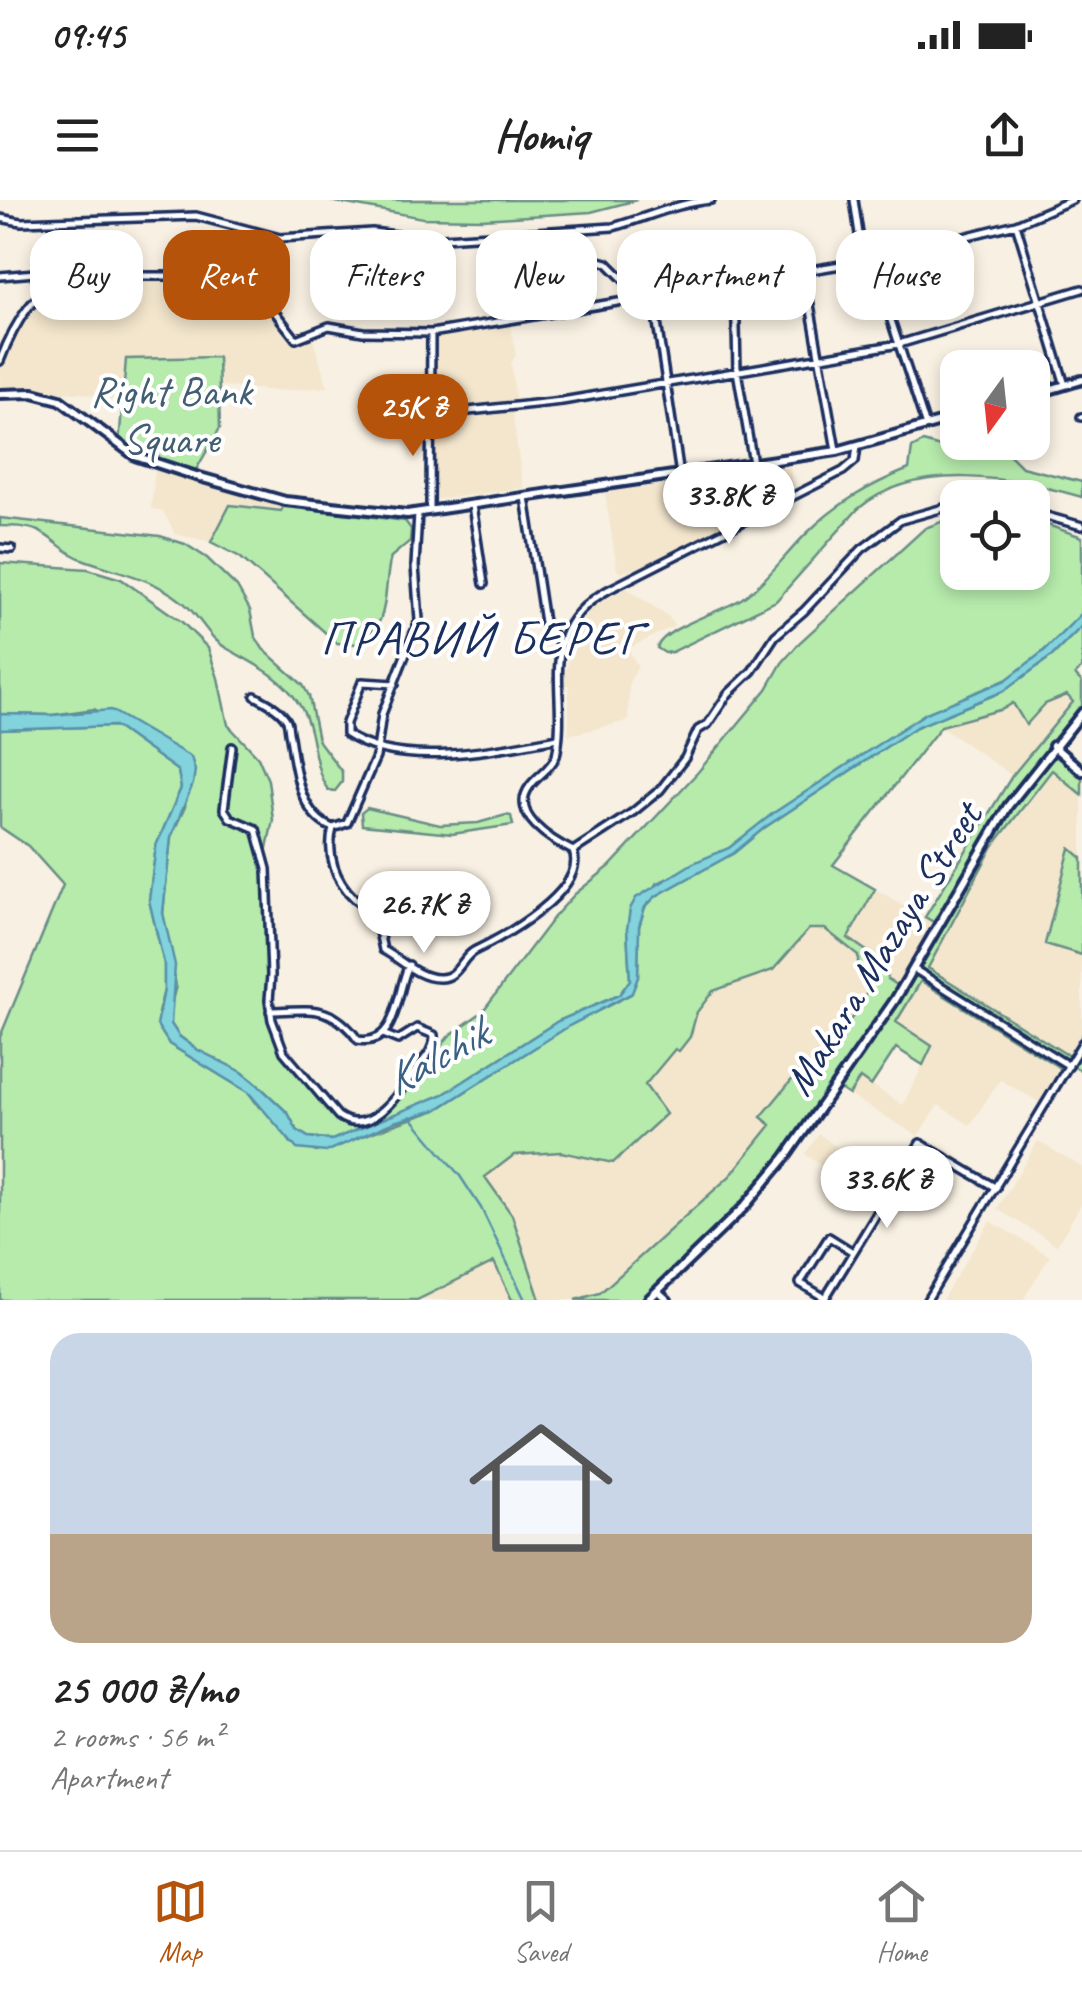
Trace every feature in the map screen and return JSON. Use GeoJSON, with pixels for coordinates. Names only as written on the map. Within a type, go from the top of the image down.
{"type":"FeatureCollection","features":[{"type":"Feature","properties":{"kind":"street"},"geometry":{"type":"LineString","coordinates":[[579,230],[613,226],[670,207],[711,200]]}},
{"type":"Feature","properties":{"kind":"street"},"geometry":{"type":"LineString","coordinates":[[854,200],[858,230]]}},
{"type":"Feature","properties":{"kind":"street"},"geometry":{"type":"LineString","coordinates":[[974,234],[1016,224],[1072,200]]}},
{"type":"Feature","properties":{"kind":"street"},"geometry":{"type":"LineString","coordinates":[[0,218],[21,222],[196,216],[280,238],[372,232],[440,239],[476,237]]}},
{"type":"Feature","properties":{"kind":"street"},"geometry":{"type":"LineString","coordinates":[[1016,224],[1066,385]]}},
{"type":"Feature","properties":{"kind":"street"},"geometry":{"type":"LineString","coordinates":[[0,276],[30,273]]}},
{"type":"Feature","properties":{"kind":"street"},"geometry":{"type":"LineString","coordinates":[[143,276],[213,276],[263,297],[296,339],[329,326],[363,332],[432,332],[617,302]]}},
{"type":"Feature","properties":{"kind":"street"},"geometry":{"type":"LineString","coordinates":[[431,414],[562,401],[822,359],[899,344],[1082,289]]}},
{"type":"Feature","properties":{"kind":"street"},"geometry":{"type":"LineString","coordinates":[[0,360],[30,308]]}},
{"type":"Feature","properties":{"kind":"street"},"geometry":{"type":"LineString","coordinates":[[658,320],[680,475]]}},
{"type":"Feature","properties":{"kind":"street"},"geometry":{"type":"LineString","coordinates":[[735,320],[736,371],[753,464]]}},
{"type":"Feature","properties":{"kind":"street"},"geometry":{"type":"LineString","coordinates":[[814,320],[836,452]]}},
{"type":"Feature","properties":{"kind":"street"},"geometry":{"type":"LineString","coordinates":[[891,320],[926,426]]}},
{"type":"Feature","properties":{"kind":"street"},"geometry":{"type":"LineString","coordinates":[[430,511],[432,332]]}},
{"type":"Feature","properties":{"kind":"street"},"geometry":{"type":"LineString","coordinates":[[1050,389],[1082,380]]}},
{"type":"Feature","properties":{"kind":"street"},"geometry":{"type":"LineString","coordinates":[[0,394],[33,393],[60,400],[135,456],[196,476],[285,501],[398,514],[836,452],[940,422]]}},
{"type":"Feature","properties":{"kind":"street"},"geometry":{"type":"LineString","coordinates":[[333,828],[331,846],[338,878],[354,899],[375,913],[383,950],[424,976],[444,978],[456,972],[470,953],[488,946],[534,915],[573,874],[573,851],[537,829],[526,804],[528,789],[554,760],[562,644],[579,612],[597,596],[842,471],[855,460],[856,446]]}},
{"type":"Feature","properties":{"kind":"street"},"geometry":{"type":"LineString","coordinates":[[525,498],[544,622],[562,644]]}},
{"type":"Feature","properties":{"kind":"street"},"geometry":{"type":"LineString","coordinates":[[472,506],[484,584]]}},
{"type":"Feature","properties":{"kind":"street"},"geometry":{"type":"LineString","coordinates":[[573,851],[660,790],[690,751],[698,730],[708,724],[728,694],[752,671],[775,636],[862,549],[901,520],[940,509]]}},
{"type":"Feature","properties":{"kind":"street"},"geometry":{"type":"LineString","coordinates":[[255,696],[277,709],[288,723],[297,776],[306,802],[322,823],[333,828],[350,820],[378,750],[381,717],[420,620],[415,566],[418,513]]}},
{"type":"Feature","properties":{"kind":"street"},"geometry":{"type":"LineString","coordinates":[[1050,517],[1082,526]]}},
{"type":"Feature","properties":{"kind":"street"},"geometry":{"type":"LineString","coordinates":[[0,548],[12,549]]}},
{"type":"Feature","properties":{"kind":"street"},"geometry":{"type":"LineString","coordinates":[[395,684],[362,682],[345,726],[349,736],[378,750],[409,754],[558,738]]}},
{"type":"Feature","properties":{"kind":"street","name":"Makara Mazaya Street"},"geometry":{"type":"LineString","coordinates":[[648,1300],[762,1186],[841,1080],[914,969],[989,836],[1053,746],[1082,713]]}},
{"type":"Feature","properties":{"kind":"street"},"geometry":{"type":"LineString","coordinates":[[1053,746],[1082,771]]}},
{"type":"Feature","properties":{"kind":"street"},"geometry":{"type":"LineString","coordinates":[[232,747],[224,809],[232,819],[256,829],[267,869],[270,1011],[284,1052],[346,1120],[371,1117],[388,1107],[403,1090],[435,1038],[421,1028],[413,1028],[398,1040],[383,1034]]}},
{"type":"Feature","properties":{"kind":"street"},"geometry":{"type":"LineString","coordinates":[[270,1011],[310,1010],[330,1015],[346,1022],[360,1042],[372,1040],[383,1034],[395,1012],[408,965]]}},
{"type":"Feature","properties":{"kind":"street"},"geometry":{"type":"LineString","coordinates":[[914,969],[1069,1066]]}},
{"type":"Feature","properties":{"kind":"street"},"geometry":{"type":"LineString","coordinates":[[927,1300],[1082,1044]]}},
{"type":"Feature","properties":{"kind":"street"},"geometry":{"type":"LineString","coordinates":[[853,1252],[829,1237],[800,1283],[824,1299],[920,1144],[996,1188]]}},
{"type":"Feature","properties":{"kind":"street"},"geometry":{"type":"LineString","coordinates":[[658,1291],[668,1300]]}},
{"type":"Feature","properties":{"kind":"shaded area"},"geometry":{"type":"Polygon","coordinates":[[[143,279],[163,279],[163,320],[277,320],[290,339],[302,341],[312,337],[328,387],[277,391],[221,386],[218,358],[127,359],[123,402],[81,393],[0,391],[0,368],[30,311],[30,320],[143,320],[143,279]]]}},
{"type":"Feature","properties":{"kind":"shaded area"},"geometry":{"type":"Polygon","coordinates":[[[510,323],[516,355],[511,364],[516,403],[434,411],[435,335],[510,323]]]}},
{"type":"Feature","properties":{"kind":"shaded area"},"geometry":{"type":"Polygon","coordinates":[[[512,410],[523,488],[433,500],[434,417],[512,410]]]}},
{"type":"Feature","properties":{"kind":"shaded area"},"geometry":{"type":"Polygon","coordinates":[[[790,467],[793,489],[641,567],[621,573],[617,570],[605,493],[790,467]]]}},
{"type":"Feature","properties":{"kind":"shaded area"},"geometry":{"type":"Polygon","coordinates":[[[155,469],[284,505],[282,511],[230,505],[211,542],[175,534],[163,511],[151,509],[155,469]]]}},
{"type":"Feature","properties":{"kind":"shaded area"},"geometry":{"type":"Polygon","coordinates":[[[626,588],[669,617],[674,626],[628,649],[638,667],[629,682],[628,721],[569,735],[569,686],[565,685],[565,676],[576,625],[582,626],[590,608],[626,588]]]}},
{"type":"Feature","properties":{"kind":"shaded area"},"geometry":{"type":"Polygon","coordinates":[[[1066,695],[1074,702],[1012,776],[941,726],[1013,703],[1045,704],[1066,695]]]}},
{"type":"Feature","properties":{"kind":"shaded area"},"geometry":{"type":"Polygon","coordinates":[[[1052,770],[1082,795],[1082,858],[1071,849],[1045,944],[1082,955],[1082,1035],[1069,1057],[928,968],[993,846],[1052,770]]]}},
{"type":"Feature","properties":{"kind":"shaded area"},"geometry":{"type":"Polygon","coordinates":[[[875,889],[937,924],[900,987],[848,938],[875,889]]]}},
{"type":"Feature","properties":{"kind":"shaded area"},"geometry":{"type":"Polygon","coordinates":[[[809,929],[825,929],[858,956],[872,982],[860,1007],[812,1070],[804,1065],[762,1116],[772,1125],[730,1176],[600,1293],[575,1300],[540,1300],[512,1215],[485,1178],[514,1155],[561,1152],[613,1163],[645,1086],[690,1037],[697,1012],[714,991],[773,970],[809,929]]]}},
{"type":"Feature","properties":{"kind":"shaded area"},"geometry":{"type":"Polygon","coordinates":[[[920,980],[1060,1068],[1039,1102],[1000,1080],[970,1125],[938,1105],[918,1136],[849,1095],[860,1078],[903,1105],[932,1046],[896,1022],[920,980]]]}},
{"type":"Feature","properties":{"kind":"shaded area"},"geometry":{"type":"Polygon","coordinates":[[[819,1134],[863,1167],[849,1186],[805,1154],[819,1134]]]}},
{"type":"Feature","properties":{"kind":"shaded area"},"geometry":{"type":"Polygon","coordinates":[[[1038,1141],[1082,1167],[1082,1203],[1057,1245],[997,1209],[1038,1141]]]}},
{"type":"Feature","properties":{"kind":"shaded area"},"geometry":{"type":"Polygon","coordinates":[[[990,1221],[1050,1256],[1023,1300],[942,1300],[990,1221]]]}},
{"type":"Feature","properties":{"kind":"shaded area"},"geometry":{"type":"Polygon","coordinates":[[[494,1262],[512,1300],[417,1300],[494,1262]]]}},
{"type":"Feature","properties":{"kind":"green space"},"geometry":{"type":"Polygon","coordinates":[[[325,200],[637,200],[591,212],[482,219],[423,218],[325,200]]]}},
{"type":"Feature","properties":{"kind":"green space","name":"Right Bank Square"},"geometry":{"type":"Polygon","coordinates":[[[218,357],[220,428],[193,475],[153,462],[119,444],[126,359],[218,357]]]}},
{"type":"Feature","properties":{"kind":"green space"},"geometry":{"type":"Polygon","coordinates":[[[923,442],[940,447],[940,460],[1015,460],[1022,467],[1082,482],[1082,497],[1050,489],[1050,480],[967,477],[908,483],[882,493],[858,509],[776,601],[672,652],[657,648],[669,634],[750,592],[841,504],[909,469],[912,448],[923,442]]]}},
{"type":"Feature","properties":{"kind":"green space"},"geometry":{"type":"Polygon","coordinates":[[[230,505],[281,511],[284,505],[405,521],[411,529],[410,541],[391,557],[381,617],[368,636],[357,644],[337,643],[240,557],[211,542],[230,505]]]}},
{"type":"Feature","properties":{"kind":"green space"},"geometry":{"type":"Polygon","coordinates":[[[0,518],[160,536],[185,544],[207,558],[237,587],[250,610],[255,636],[263,649],[303,685],[318,740],[342,772],[342,782],[335,791],[328,790],[323,780],[308,725],[292,694],[267,672],[221,644],[187,605],[145,580],[76,556],[38,531],[0,526],[0,518]]]}},
{"type":"Feature","properties":{"kind":"green space"},"geometry":{"type":"Polygon","coordinates":[[[940,522],[940,590],[1050,590],[1050,526],[1082,537],[1082,613],[1026,667],[1006,680],[926,713],[773,814],[729,848],[656,884],[627,929],[630,980],[619,995],[558,1021],[444,1094],[332,1140],[308,1137],[297,1130],[288,1113],[257,1084],[198,1050],[179,1036],[171,1024],[170,1008],[176,986],[163,913],[171,837],[185,807],[191,757],[94,709],[52,715],[0,714],[0,563],[88,569],[121,579],[182,622],[208,648],[228,725],[258,757],[268,780],[273,820],[264,862],[269,1021],[282,1053],[337,1117],[360,1123],[384,1114],[395,1104],[449,1036],[482,1012],[554,917],[610,866],[698,772],[767,689],[800,642],[925,528],[940,522]]]}},
{"type":"Feature","properties":{"kind":"green space"},"geometry":{"type":"Polygon","coordinates":[[[1082,626],[1082,667],[1075,675],[1082,682],[1082,710],[1006,805],[937,924],[925,917],[1012,776],[1073,702],[1067,695],[1045,704],[1026,725],[1013,703],[941,726],[833,865],[875,889],[848,938],[884,963],[888,979],[900,987],[761,1185],[645,1300],[575,1300],[600,1293],[730,1176],[771,1125],[761,1117],[805,1064],[812,1069],[860,1007],[872,982],[858,970],[858,955],[825,929],[809,929],[773,970],[713,991],[697,1012],[690,1037],[645,1085],[666,1114],[613,1163],[561,1152],[514,1155],[485,1177],[512,1215],[540,1300],[512,1300],[494,1262],[417,1300],[0,1300],[0,1037],[63,885],[28,846],[0,827],[0,730],[115,726],[178,771],[181,788],[156,846],[149,900],[164,964],[164,990],[158,1013],[169,1044],[249,1093],[291,1143],[316,1152],[436,1110],[569,1026],[631,994],[638,977],[639,927],[645,907],[656,896],[734,853],[764,828],[916,727],[1004,691],[1053,655],[1082,626]]]}},
{"type":"Feature","properties":{"kind":"green space"},"geometry":{"type":"Polygon","coordinates":[[[1052,749],[1082,774],[1082,795],[1052,770],[993,846],[928,968],[1069,1056],[1082,1035],[1082,1071],[1071,1065],[1060,1068],[921,981],[896,1022],[932,1046],[923,1065],[896,1048],[871,1086],[860,1078],[849,1095],[837,1087],[890,1010],[990,836],[1052,749]]]}},
{"type":"Feature","properties":{"kind":"green space"},"geometry":{"type":"Polygon","coordinates":[[[367,808],[440,825],[478,823],[506,815],[511,816],[513,825],[452,834],[362,825],[361,813],[367,808]]]}},
{"type":"Feature","properties":{"kind":"green space"},"geometry":{"type":"Polygon","coordinates":[[[1070,848],[1082,858],[1082,955],[1045,944],[1070,848]]]}},
{"type":"Feature","properties":{"kind":"water"},"geometry":{"type":"Polygon","coordinates":[[[1082,613],[1082,626],[1053,655],[1004,691],[916,727],[764,828],[734,853],[656,896],[645,907],[639,926],[638,977],[632,993],[569,1026],[436,1110],[394,1122],[326,1152],[297,1149],[249,1093],[169,1044],[157,1025],[164,964],[149,900],[156,846],[181,788],[178,771],[115,726],[0,730],[0,714],[111,710],[191,757],[195,770],[193,784],[171,837],[163,913],[175,965],[171,1024],[179,1036],[198,1050],[257,1084],[288,1113],[297,1130],[308,1137],[332,1140],[444,1094],[558,1021],[619,995],[630,980],[627,929],[636,898],[693,863],[729,848],[772,814],[926,713],[1006,680],[1045,650],[1082,613]]]}},
{"type":"Feature","properties":{"kind":"waterway","name":"Kalchik"},"geometry":{"type":"LineString","coordinates":[[410,1116],[481,1208],[525,1300]]}},
{"type":"Feature","properties":{"kind":"district","name":"ПРАВИЙ БЕРЕГ"},"geometry":{"type":"Point","coordinates":[482,638]}}]}
